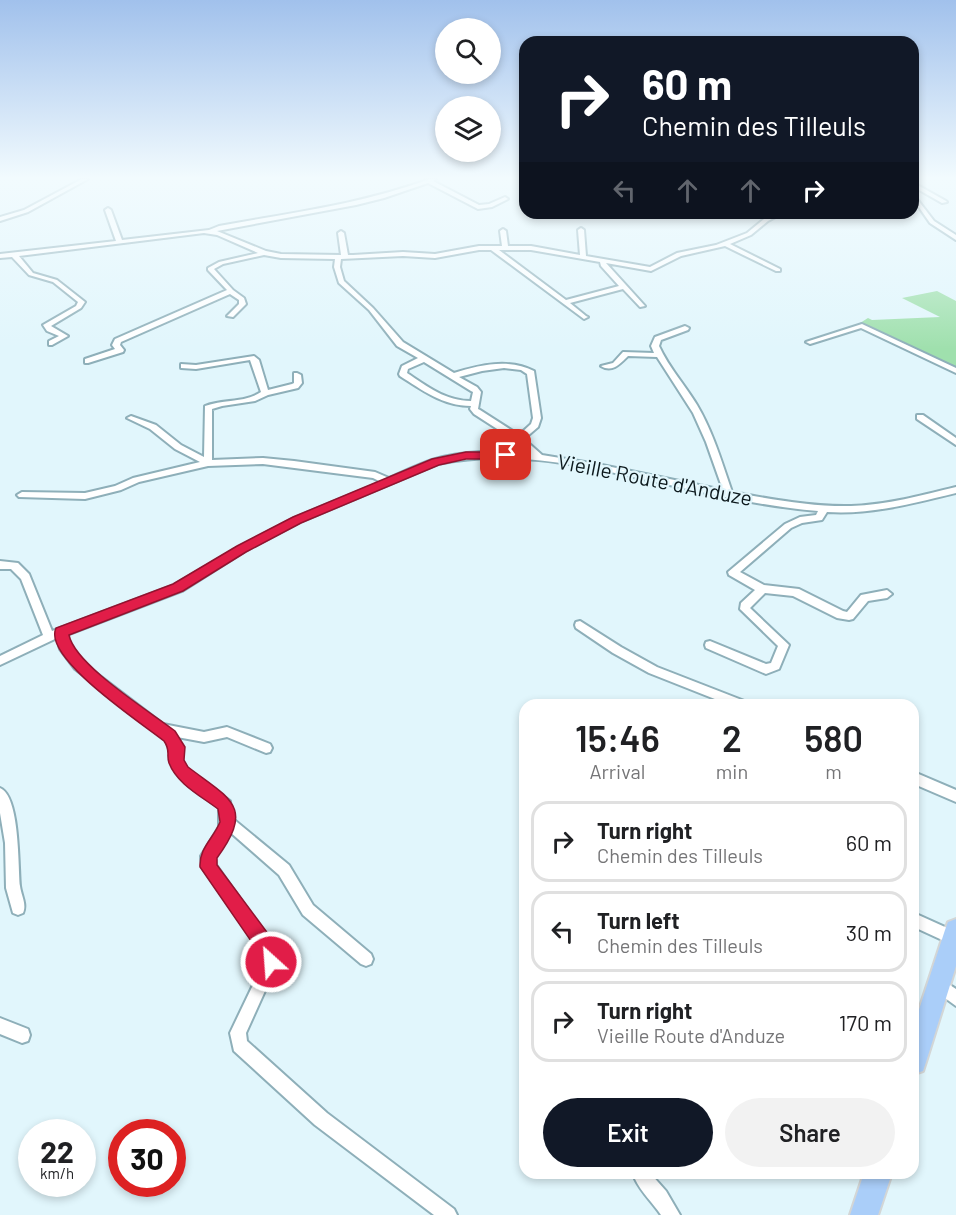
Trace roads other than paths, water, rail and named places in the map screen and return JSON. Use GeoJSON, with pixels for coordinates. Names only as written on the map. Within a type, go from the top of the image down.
{"type":"FeatureCollection","features":[{"type":"Feature","properties":{"kind":"main road"},"geometry":{"type":"LineString","coordinates":[[919,1051],[947,991],[955,934]]}},
{"type":"Feature","properties":{"kind":"main road"},"geometry":{"type":"LineString","coordinates":[[864,1215],[876,1179]]}},
{"type":"Feature","properties":{"kind":"street"},"geometry":{"type":"LineString","coordinates":[[117,236],[119,240]]}},
{"type":"Feature","properties":{"kind":"street"},"geometry":{"type":"LineString","coordinates":[[0,256],[168,236]]}},
{"type":"Feature","properties":{"kind":"street"},"geometry":{"type":"LineString","coordinates":[[220,236],[264,253],[281,256],[341,257],[403,254],[435,256],[492,248],[531,248],[651,269],[679,254],[725,244],[745,236]]}},
{"type":"Feature","properties":{"kind":"street"},"geometry":{"type":"LineString","coordinates":[[341,236],[341,282],[347,290],[371,309],[400,344],[477,392],[475,403],[477,412],[519,439],[538,456]]}},
{"type":"Feature","properties":{"kind":"street"},"geometry":{"type":"LineString","coordinates":[[504,236],[505,248]]}},
{"type":"Feature","properties":{"kind":"street"},"geometry":{"type":"LineString","coordinates":[[581,236],[583,257]]}},
{"type":"Feature","properties":{"kind":"street"},"geometry":{"type":"LineString","coordinates":[[725,244],[778,270]]}},
{"type":"Feature","properties":{"kind":"street"},"geometry":{"type":"LineString","coordinates":[[492,248],[584,317]]}},
{"type":"Feature","properties":{"kind":"street"},"geometry":{"type":"LineString","coordinates":[[231,316],[243,304],[242,299],[210,269],[221,263],[264,253]]}},
{"type":"Feature","properties":{"kind":"street"},"geometry":{"type":"LineString","coordinates":[[14,255],[31,273],[55,281],[82,302],[79,307],[47,325],[64,336],[52,343]]}},
{"type":"Feature","properties":{"kind":"street"},"geometry":{"type":"LineString","coordinates":[[603,261],[603,265],[642,306]]}},
{"type":"Feature","properties":{"kind":"street"},"geometry":{"type":"LineString","coordinates":[[565,302],[624,287]]}},
{"type":"Feature","properties":{"kind":"street"},"geometry":{"type":"LineString","coordinates":[[88,361],[120,350],[116,345],[118,341],[231,291]]}},
{"type":"Feature","properties":{"kind":"street"},"geometry":{"type":"LineString","coordinates":[[810,342],[862,326],[956,371]]}},
{"type":"Feature","properties":{"kind":"street"},"geometry":{"type":"LineString","coordinates":[[685,328],[658,339],[655,346],[658,355],[698,414],[728,492]]}},
{"type":"Feature","properties":{"kind":"street"},"geometry":{"type":"LineString","coordinates":[[605,366],[615,365],[626,354],[658,355]]}},
{"type":"Feature","properties":{"kind":"street"},"geometry":{"type":"LineString","coordinates":[[184,366],[196,368],[251,358],[255,360],[265,393]]}},
{"type":"Feature","properties":{"kind":"street"},"geometry":{"type":"LineString","coordinates":[[423,359],[405,368],[403,374],[447,402],[475,403]]}},
{"type":"Feature","properties":{"kind":"street"},"geometry":{"type":"LineString","coordinates":[[454,376],[490,366],[520,368],[531,373],[537,418],[535,425],[519,439]]}},
{"type":"Feature","properties":{"kind":"street"},"geometry":{"type":"LineString","coordinates":[[208,463],[208,408],[215,404],[258,398],[265,393],[295,386],[298,383],[297,375]]}},
{"type":"Feature","properties":{"kind":"street"},"geometry":{"type":"LineString","coordinates":[[920,417],[956,442]]}},
{"type":"Feature","properties":{"kind":"street"},"geometry":{"type":"LineString","coordinates":[[131,418],[153,427],[177,447],[208,463]]}},
{"type":"Feature","properties":{"kind":"street","name":"Vieille Route d'Anduze"},"geometry":{"type":"LineString","coordinates":[[0,661],[55,634],[178,588],[242,549],[297,520],[452,458],[538,456],[779,502],[825,507],[865,509],[956,490]]}},
{"type":"Feature","properties":{"kind":"street"},"geometry":{"type":"LineString","coordinates":[[22,495],[85,496],[118,488],[136,480],[208,463],[263,461],[375,475],[389,482]]}},
{"type":"Feature","properties":{"kind":"street"},"geometry":{"type":"LineString","coordinates":[[825,507],[819,518],[800,520],[781,530],[733,572],[763,588],[795,592],[841,615],[849,616],[865,598],[887,594]]}},
{"type":"Feature","properties":{"kind":"street"},"geometry":{"type":"LineString","coordinates":[[0,565],[14,566],[25,577],[55,634],[79,666],[170,736],[177,747],[176,760],[182,772],[225,806],[228,822],[223,835],[208,856],[208,867],[268,950],[271,962],[238,1033],[240,1045],[321,1119],[448,1215]]}},
{"type":"Feature","properties":{"kind":"street"},"geometry":{"type":"LineString","coordinates":[[710,645],[766,669],[775,666],[783,645],[745,609],[745,606],[763,588]]}},
{"type":"Feature","properties":{"kind":"street"},"geometry":{"type":"LineString","coordinates":[[580,625],[617,650],[653,670],[728,699]]}},
{"type":"Feature","properties":{"kind":"street"},"geometry":{"type":"LineString","coordinates":[[161,729],[204,737],[227,732],[266,748]]}},
{"type":"Feature","properties":{"kind":"street"},"geometry":{"type":"LineString","coordinates":[[919,780],[956,796]]}},
{"type":"Feature","properties":{"kind":"street"},"geometry":{"type":"LineString","coordinates":[[0,794],[4,799],[12,843],[13,888],[18,908]]}},
{"type":"Feature","properties":{"kind":"street"},"geometry":{"type":"LineString","coordinates":[[228,822],[284,870],[308,910],[366,959]]}},
{"type":"Feature","properties":{"kind":"street"},"geometry":{"type":"LineString","coordinates":[[919,922],[955,934]]}},
{"type":"Feature","properties":{"kind":"street"},"geometry":{"type":"LineString","coordinates":[[0,1026],[22,1035]]}},
{"type":"Feature","properties":{"kind":"street"},"geometry":{"type":"LineString","coordinates":[[644,1179],[660,1197],[671,1215]]}}]}
